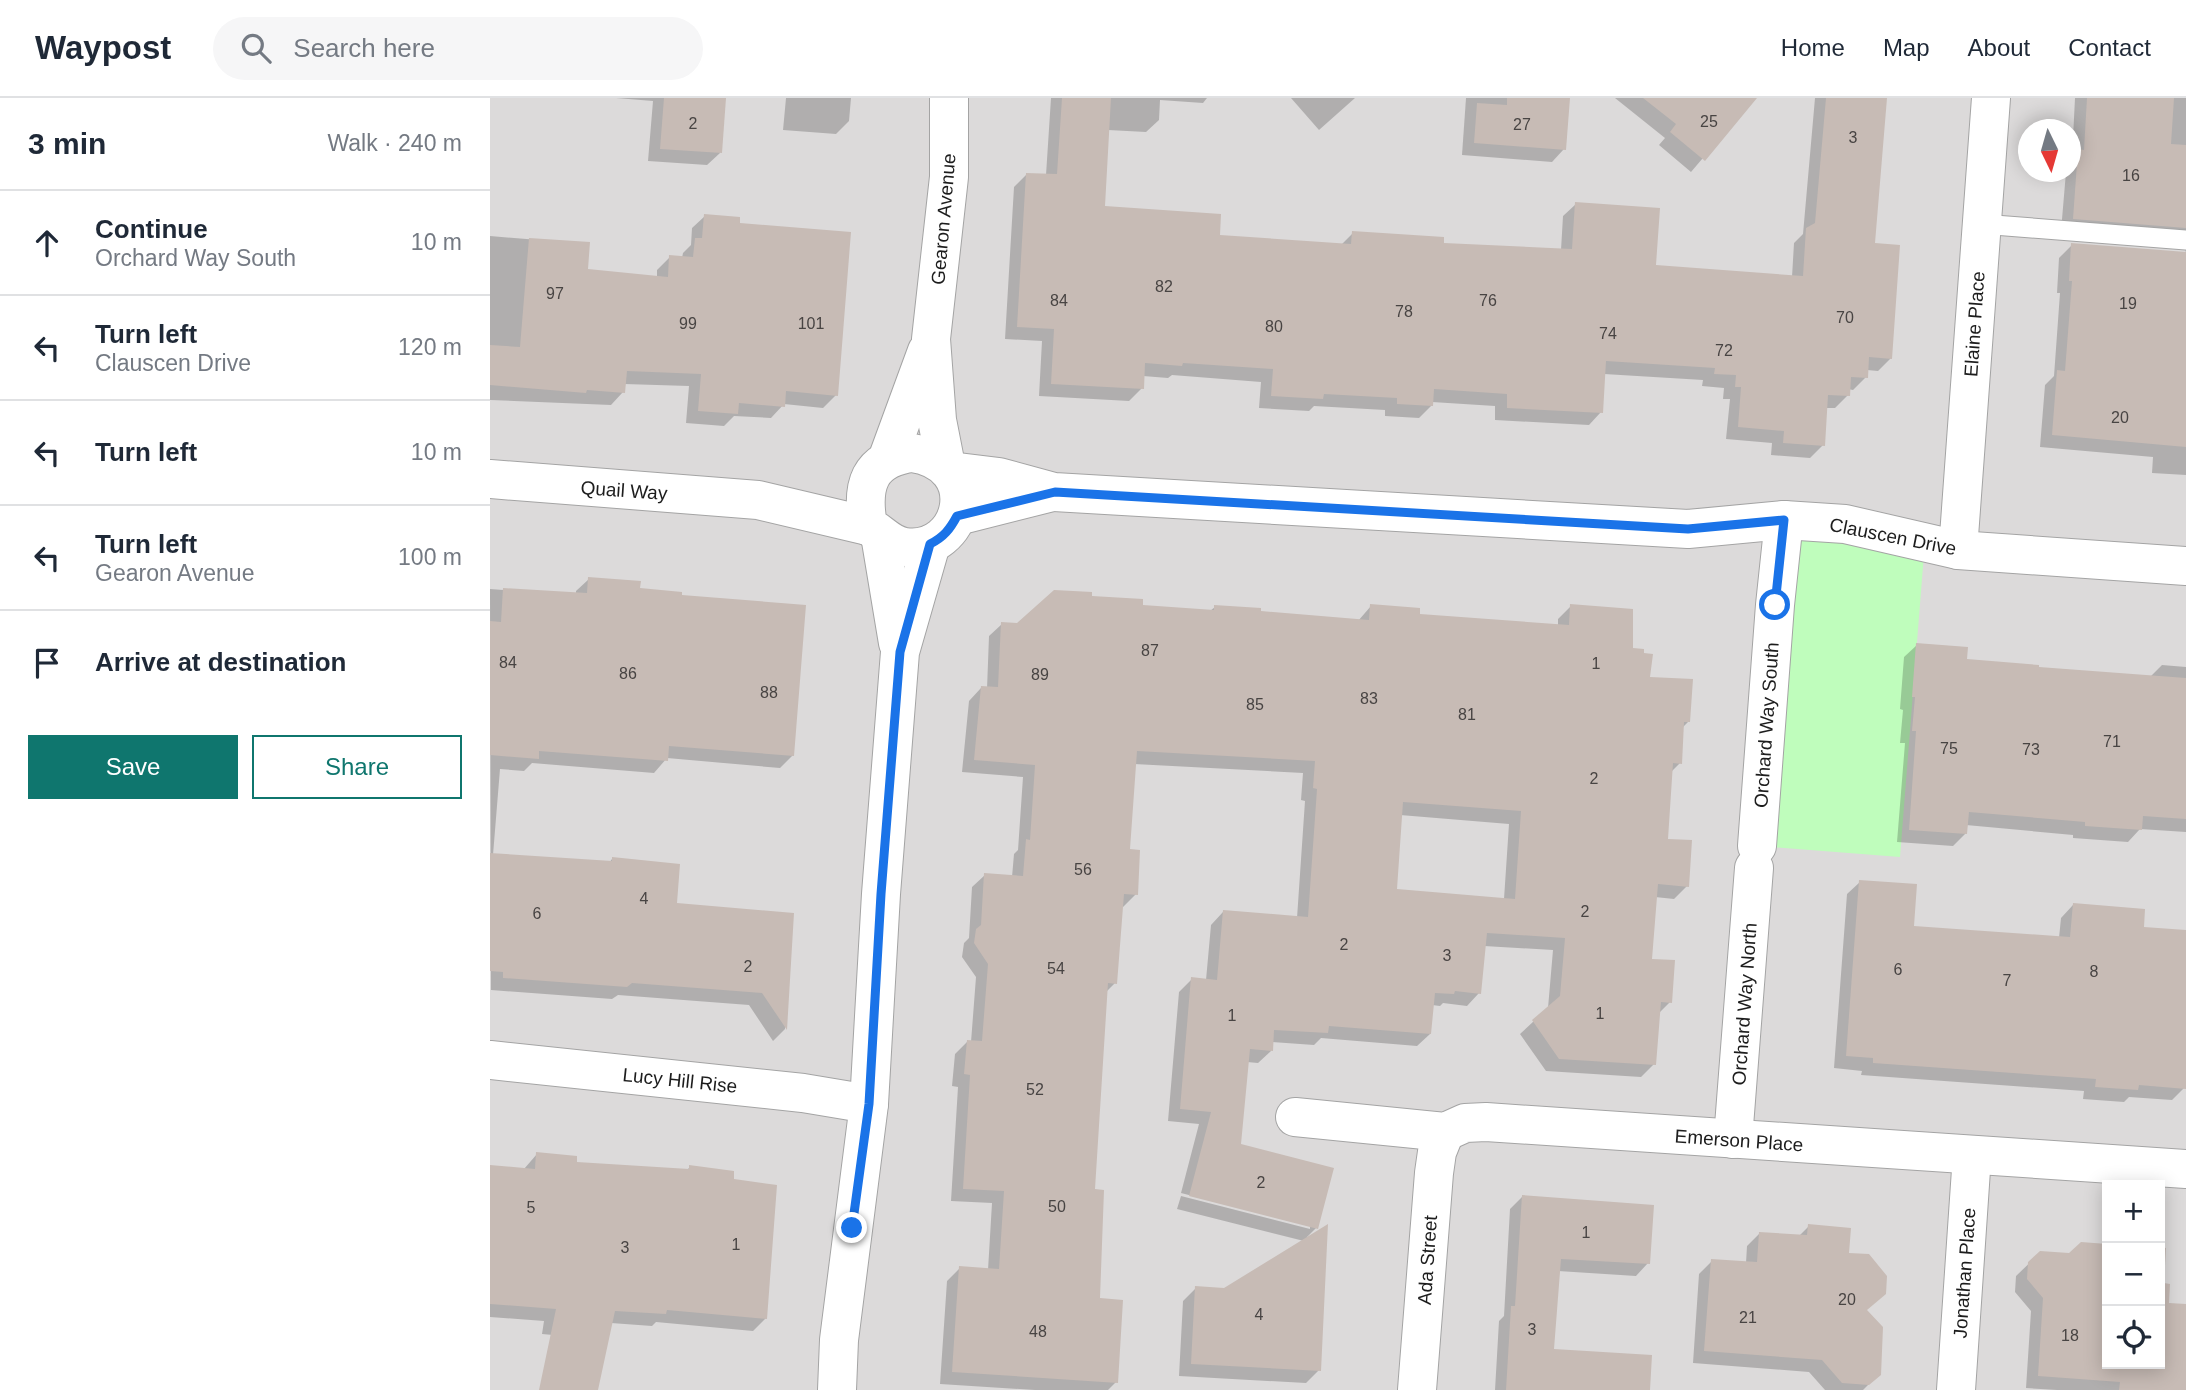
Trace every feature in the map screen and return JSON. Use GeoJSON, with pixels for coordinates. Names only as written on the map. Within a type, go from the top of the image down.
{"type":"FeatureCollection","features":[{"type":"Feature","properties":{"kind":"street","name":"Gearon Avenue"},"geometry":{"type":"LineString","coordinates":[[931,339],[949,177],[949,98]]}},
{"type":"Feature","properties":{"kind":"street","name":"Elaine Place"},"geometry":{"type":"LineString","coordinates":[[1958,550],[1991,98]]}},
{"type":"Feature","properties":{"kind":"street"},"geometry":{"type":"LineString","coordinates":[[874,530],[891,543],[918,547],[942,537],[957,516],[960,502],[958,487],[948,468],[937,420],[931,339]]}},
{"type":"Feature","properties":{"kind":"street"},"geometry":{"type":"LineString","coordinates":[[900,652],[865,493],[878,469],[931,339]]}},
{"type":"Feature","properties":{"kind":"street"},"geometry":{"type":"LineString","coordinates":[[878,469],[912,453],[936,458],[948,468]]}},
{"type":"Feature","properties":{"kind":"street","name":"Clauscen Drive"},"geometry":{"type":"LineString","coordinates":[[948,468],[999,477],[1055,492],[1688,529],[1784,520],[1845,524],[1958,550],[2186,566]]}},
{"type":"Feature","properties":{"kind":"street","name":"Quail Way"},"geometry":{"type":"LineString","coordinates":[[758,500],[827,492],[878,469]]}},
{"type":"Feature","properties":{"kind":"street","name":"Quail Way"},"geometry":{"type":"LineString","coordinates":[[490,479],[758,500],[874,530]]}},
{"type":"Feature","properties":{"kind":"street","name":"Clauscen Drive"},"geometry":{"type":"LineString","coordinates":[[957,516],[1055,492]]}},
{"type":"Feature","properties":{"kind":"street","name":"Orchard Way South"},"geometry":{"type":"LineString","coordinates":[[1756,857],[1784,520]]}},
{"type":"Feature","properties":{"kind":"street"},"geometry":{"type":"LineString","coordinates":[[837,1390],[839,1340],[869,1104],[881,894],[900,652],[930,544]]}},
{"type":"Feature","properties":{"kind":"street","name":"Orchard Way North"},"geometry":{"type":"LineString","coordinates":[[1733,1139],[1756,857]]}},
{"type":"Feature","properties":{"kind":"street","name":"Lucy Hill Rise"},"geometry":{"type":"LineString","coordinates":[[490,1060],[790,1092],[869,1104]]}},
{"type":"Feature","properties":{"kind":"street","name":"Emerson Place"},"geometry":{"type":"LineString","coordinates":[[1295,1117],[1445,1132],[1465,1122],[1486,1122],[2186,1170]]}},
{"type":"Feature","properties":{"kind":"street","name":"Ada Street"},"geometry":{"type":"LineString","coordinates":[[1418,1390],[1434,1173],[1437,1152],[1445,1132]]}},
{"type":"Feature","properties":{"kind":"street","name":"Jonathan Place"},"geometry":{"type":"LineString","coordinates":[[1956,1390],[1972,1156]]}},
{"type":"Feature","properties":{"kind":"lane"},"geometry":{"type":"LineString","coordinates":[[1980,224],[2186,240]]}},
{"type":"Feature","properties":{"kind":"shaded area"},"geometry":{"type":"Polygon","coordinates":[[[490,98],[2186,98],[2186,1390],[490,1390],[490,98]]]}},
{"type":"Feature","properties":{"kind":"green space"},"geometry":{"type":"Polygon","coordinates":[[[1784,520],[1925,541],[1900,857],[1757,846],[1784,520]]]}},
{"type":"Feature","properties":{"kind":"building"},"geometry":{"type":"Polygon","coordinates":[[[664,98],[726,98],[722,153],[660,149],[664,98]]]}},
{"type":"Feature","properties":{"kind":"building"},"geometry":{"type":"Polygon","coordinates":[[[1062,98],[1111,98],[1105,206],[1221,214],[1220,235],[1351,244],[1352,231],[1444,237],[1444,243],[1572,249],[1575,202],[1660,208],[1656,265],[1803,276],[1806,228],[1815,223],[1826,98],[1887,98],[1875,243],[1900,245],[1892,359],[1869,357],[1868,378],[1851,377],[1850,396],[1828,395],[1825,446],[1783,443],[1784,431],[1738,427],[1741,387],[1735,387],[1736,375],[1714,374],[1715,368],[1606,361],[1603,413],[1507,408],[1507,394],[1434,389],[1433,406],[1397,404],[1397,398],[1324,394],[1323,399],[1271,396],[1273,369],[1183,363],[1182,366],[1145,363],[1144,389],[1051,384],[1054,329],[1017,327],[1026,173],[1057,174],[1062,98]]]}},
{"type":"Feature","properties":{"kind":"building"},"geometry":{"type":"Polygon","coordinates":[[[1507,98],[1570,98],[1566,150],[1474,143],[1477,103],[1507,105],[1507,98]]]}},
{"type":"Feature","properties":{"kind":"building"},"geometry":{"type":"Polygon","coordinates":[[[1643,98],[1757,98],[1705,161],[1670,132],[1676,124],[1643,98]]]}},
{"type":"Feature","properties":{"kind":"building"},"geometry":{"type":"Polygon","coordinates":[[[2087,98],[2174,98],[2171,144],[2186,145],[2186,228],[2073,219],[2076,182],[2081,182],[2081,150],[2084,150],[2087,98]]]}},
{"type":"Feature","properties":{"kind":"building"},"geometry":{"type":"Polygon","coordinates":[[[704,214],[740,217],[740,223],[851,232],[838,396],[786,391],[785,407],[739,403],[738,414],[698,411],[701,374],[627,371],[625,393],[587,390],[586,393],[490,385],[490,345],[520,347],[529,238],[590,242],[588,269],[668,277],[669,255],[693,257],[695,238],[702,238],[704,214]]]}},
{"type":"Feature","properties":{"kind":"building"},"geometry":{"type":"Polygon","coordinates":[[[2071,243],[2186,252],[2186,447],[2052,435],[2057,370],[2065,371],[2072,281],[2069,281],[2071,243]]]}},
{"type":"Feature","properties":{"kind":"building"},"geometry":{"type":"Polygon","coordinates":[[[588,577],[641,581],[640,588],[682,592],[682,595],[806,605],[794,756],[669,746],[668,761],[539,751],[539,759],[490,755],[490,621],[501,622],[503,588],[587,593],[588,577]]]}},
{"type":"Feature","properties":{"kind":"building"},"geometry":{"type":"Polygon","coordinates":[[[1054,590],[1092,592],[1092,596],[1143,599],[1143,605],[1214,610],[1214,605],[1261,608],[1261,611],[1369,620],[1370,604],[1420,608],[1420,614],[1569,625],[1570,604],[1633,609],[1633,648],[1644,649],[1644,653],[1653,654],[1650,677],[1693,679],[1690,722],[1684,722],[1682,764],[1673,763],[1668,839],[1692,840],[1689,887],[1658,884],[1652,959],[1675,960],[1672,1003],[1661,1002],[1656,1065],[1559,1059],[1532,1020],[1560,996],[1565,938],[1487,933],[1481,994],[1455,991],[1454,994],[1435,993],[1431,1034],[1329,1026],[1328,1033],[1274,1030],[1273,1051],[1250,1049],[1241,1144],[1334,1168],[1318,1229],[1189,1196],[1211,1112],[1180,1109],[1191,977],[1217,980],[1223,910],[1308,917],[1317,789],[1313,788],[1315,761],[1137,751],[1130,849],[1140,850],[1138,895],[1124,894],[1117,984],[1108,983],[1095,1189],[1104,1190],[1100,1298],[1123,1300],[1118,1383],[952,1372],[959,1266],[999,1269],[1004,1191],[963,1189],[970,1075],[964,1074],[967,1040],[982,1041],[988,964],[974,943],[976,929],[981,925],[984,873],[1023,876],[1026,839],[1030,840],[1035,765],[974,760],[981,686],[998,687],[1001,622],[1017,623],[1054,590]],[[1403,802],[1397,889],[1515,899],[1521,811],[1403,802]]]}},
{"type":"Feature","properties":{"kind":"building"},"geometry":{"type":"Polygon","coordinates":[[[1916,643],[1968,647],[1967,659],[2186,678],[2186,819],[2143,816],[2142,830],[1969,812],[1967,834],[1909,830],[1916,731],[1912,731],[1915,697],[1912,697],[1916,643]]]}},
{"type":"Feature","properties":{"kind":"building"},"geometry":{"type":"Polygon","coordinates":[[[490,853],[612,861],[612,857],[680,864],[677,903],[794,913],[787,1030],[762,993],[632,983],[627,987],[503,978],[503,972],[490,971],[490,853]]]}},
{"type":"Feature","properties":{"kind":"building"},"geometry":{"type":"Polygon","coordinates":[[[1859,880],[1917,884],[1914,926],[2070,937],[2073,903],[2145,909],[2144,927],[2186,930],[2186,1089],[2139,1085],[2138,1090],[2095,1087],[2096,1079],[1873,1063],[1873,1058],[1846,1056],[1859,880]]]}},
{"type":"Feature","properties":{"kind":"building"},"geometry":{"type":"Polygon","coordinates":[[[536,1152],[577,1156],[577,1162],[689,1169],[689,1165],[734,1171],[734,1179],[777,1185],[767,1319],[667,1310],[666,1314],[615,1311],[598,1390],[539,1390],[556,1309],[490,1304],[490,1165],[535,1169],[536,1152]]]}},
{"type":"Feature","properties":{"kind":"building"},"geometry":{"type":"Polygon","coordinates":[[[1522,1195],[1654,1205],[1650,1264],[1561,1259],[1554,1349],[1652,1355],[1650,1390],[1506,1390],[1511,1306],[1515,1306],[1522,1195]]]}},
{"type":"Feature","properties":{"kind":"building"},"geometry":{"type":"Polygon","coordinates":[[[1328,1224],[1321,1371],[1191,1364],[1195,1286],[1224,1288],[1328,1224]]]}},
{"type":"Feature","properties":{"kind":"building"},"geometry":{"type":"Polygon","coordinates":[[[1808,1224],[1851,1228],[1849,1253],[1869,1254],[1887,1276],[1886,1294],[1867,1310],[1883,1327],[1881,1375],[1869,1385],[1842,1383],[1822,1360],[1704,1351],[1711,1259],[1757,1262],[1759,1232],[1807,1235],[1808,1224]]]}},
{"type":"Feature","properties":{"kind":"building"},"geometry":{"type":"Polygon","coordinates":[[[2081,1242],[2102,1244],[2102,1369],[2165,1369],[2165,1283],[2170,1284],[2169,1303],[2186,1304],[2186,1390],[2119,1390],[2120,1382],[2038,1376],[2043,1298],[2027,1279],[2028,1262],[2040,1251],[2069,1253],[2081,1242]]]}},
{"type":"Feature","properties":{"kind":"route"},"geometry":{"type":"LineString","coordinates":[[852,1228],[869,1104],[881,894],[900,652],[930,544],[951,528],[957,516],[1055,492],[1688,529],[1784,520],[1775,605]]}}]}
